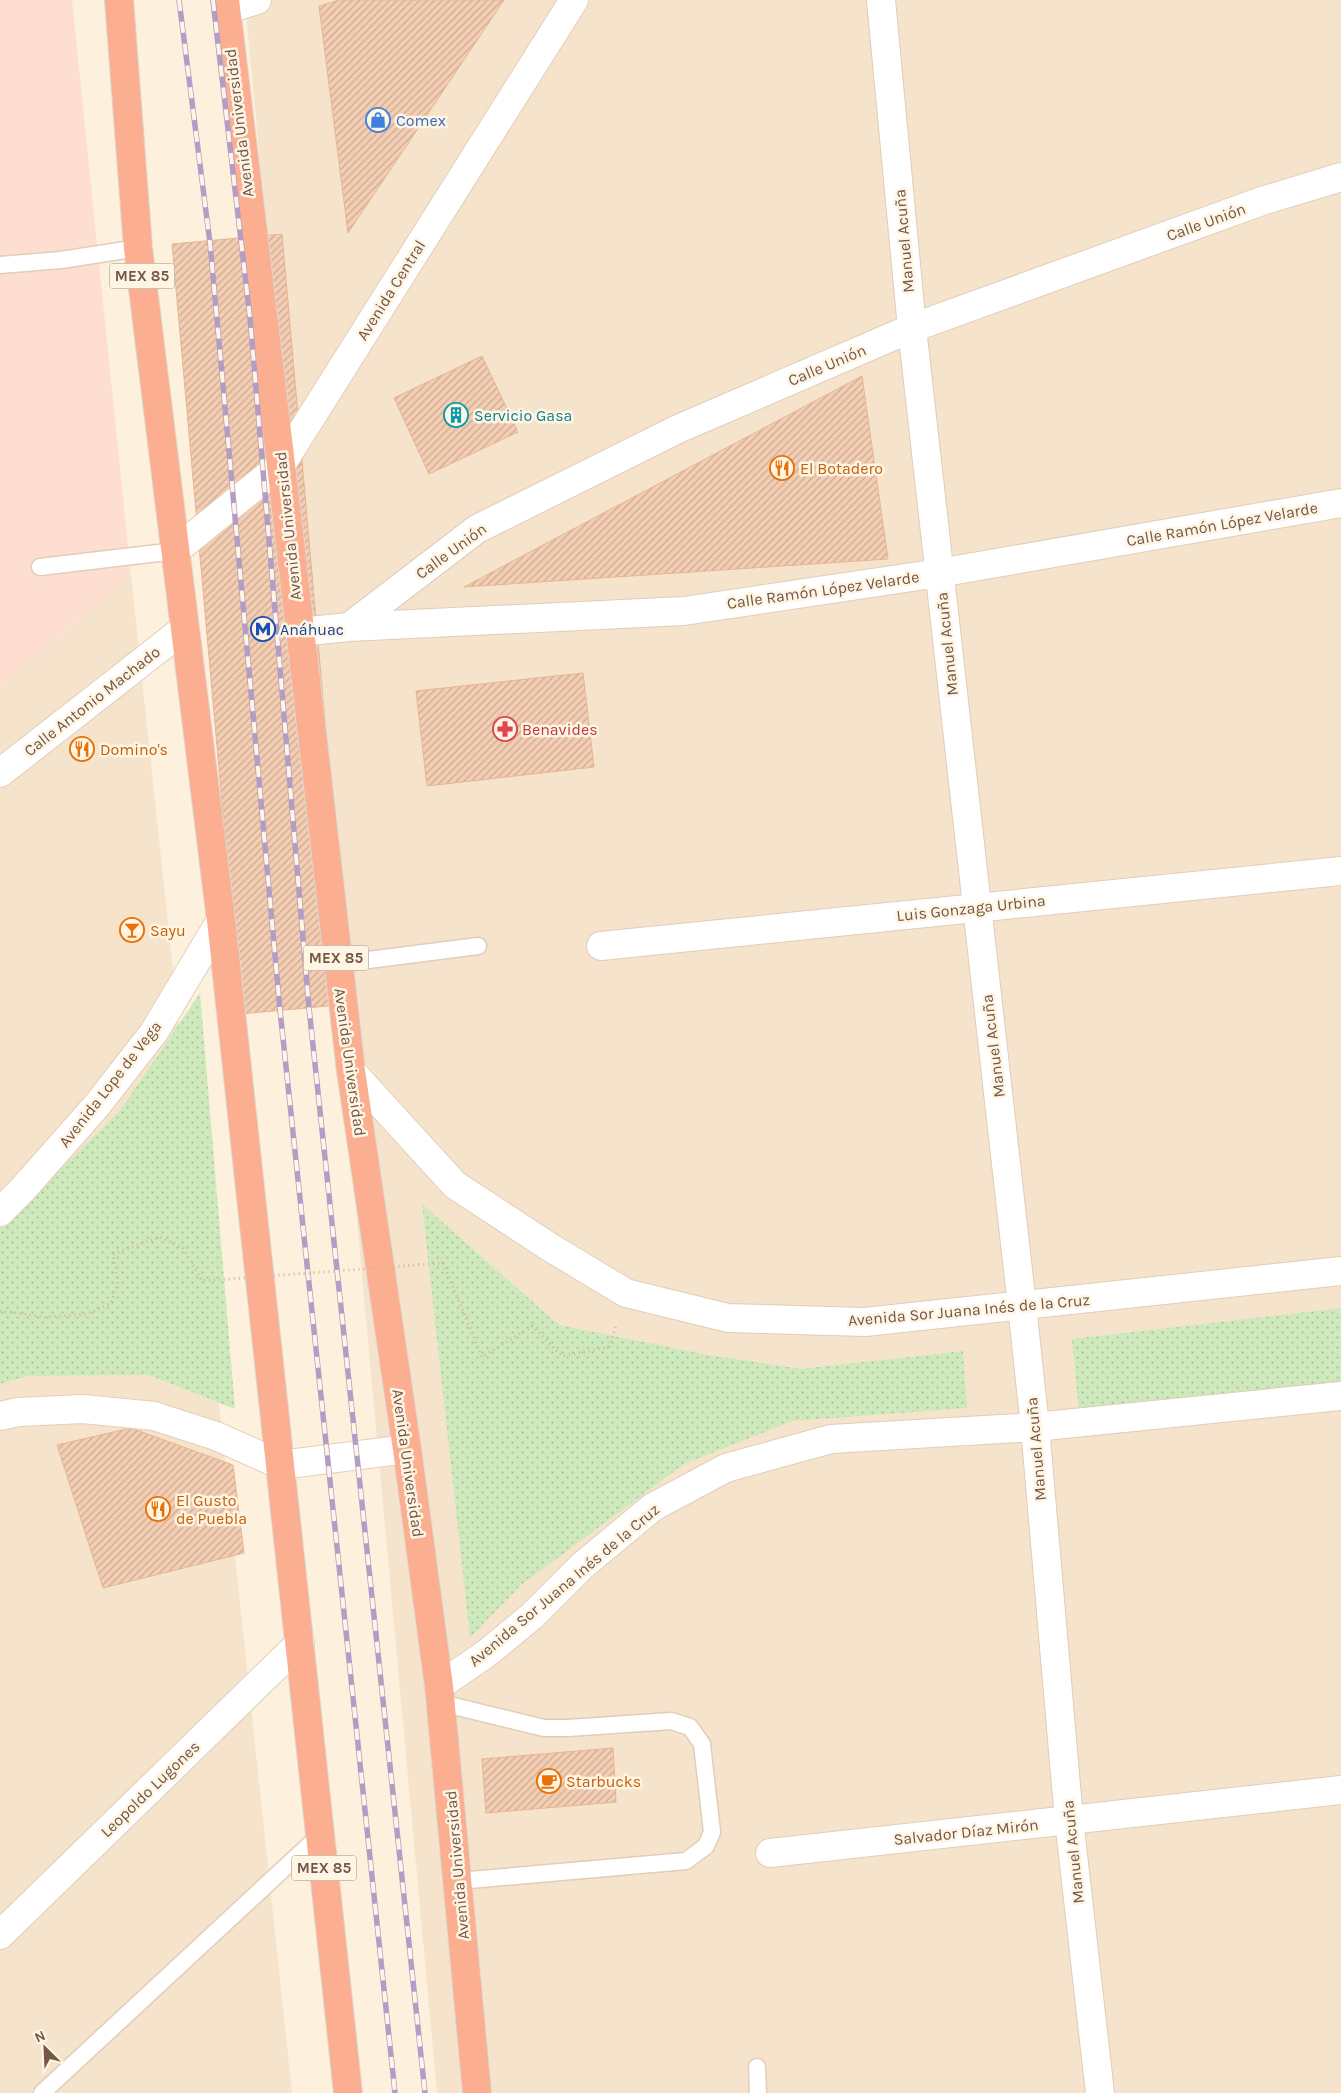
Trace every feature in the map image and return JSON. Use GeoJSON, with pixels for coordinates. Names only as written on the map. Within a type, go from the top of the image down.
{"type":"FeatureCollection","features":[{"type":"Feature","properties":{"kind":"highway","name":"MEX 85"},"geometry":{"type":"LineString","coordinates":[[119,0],[138,248],[221,920],[348,2093]]}},
{"type":"Feature","properties":{"kind":"highway","name":"Avenida Universidad"},"geometry":{"type":"LineString","coordinates":[[225,5],[281,465],[350,1072],[407,1448],[440,1694],[477,2093]]}},
{"type":"Feature","properties":{"kind":"street"},"geometry":{"type":"LineString","coordinates":[[225,5],[257,0]]}},
{"type":"Feature","properties":{"kind":"street","name":"Avenida Central"},"geometry":{"type":"LineString","coordinates":[[175,551],[281,465],[574,0]]}},
{"type":"Feature","properties":{"kind":"street","name":"Manuel Acuña"},"geometry":{"type":"LineString","coordinates":[[881,0],[912,328],[1035,1427],[1069,1820],[1100,2093]]}},
{"type":"Feature","properties":{"kind":"street","name":"Calle Unión"},"geometry":{"type":"LineString","coordinates":[[349,627],[477,529],[678,429],[912,328],[1262,201],[1341,177]]}},
{"type":"Feature","properties":{"kind":"street","name":"Calle Ramón López Velarde"},"geometry":{"type":"LineString","coordinates":[[299,632],[349,627],[684,611],[939,573],[1341,503]]}},
{"type":"Feature","properties":{"kind":"street","name":"Calle Antonio Machado"},"geometry":{"type":"LineString","coordinates":[[0,773],[184,630]]}},
{"type":"Feature","properties":{"kind":"street","name":"Luis Gonzaga Urbina"},"geometry":{"type":"LineString","coordinates":[[601,946],[1341,871]]}},
{"type":"Feature","properties":{"kind":"street","name":"Avenida Lope de Vega"},"geometry":{"type":"LineString","coordinates":[[0,1212],[23,1189],[98,1104],[154,1032],[221,920]]}},
{"type":"Feature","properties":{"kind":"street","name":"Avenida Sor Juana Inés de la Cruz"},"geometry":{"type":"LineString","coordinates":[[350,1072],[455,1185],[548,1246],[626,1292],[728,1318],[865,1322],[1341,1271]]}},
{"type":"Feature","properties":{"kind":"street","name":"Avenida Sor Juana Inés de la Cruz"},"geometry":{"type":"LineString","coordinates":[[440,1694],[532,1616],[582,1566],[653,1507],[726,1468],[831,1439],[1035,1427],[1341,1396]]}},
{"type":"Feature","properties":{"kind":"street"},"geometry":{"type":"LineString","coordinates":[[0,1416],[18,1412],[82,1409],[154,1416],[216,1436],[281,1466],[407,1448]]}},
{"type":"Feature","properties":{"kind":"street","name":"Leopoldo Lugones"},"geometry":{"type":"LineString","coordinates":[[0,1936],[300,1643]]}},
{"type":"Feature","properties":{"kind":"street","name":"Salvador Díaz Mirón"},"geometry":{"type":"LineString","coordinates":[[770,1853],[1341,1790]]}},
{"type":"Feature","properties":{"kind":"lane"},"geometry":{"type":"LineString","coordinates":[[0,265],[61,260],[138,248]]}},
{"type":"Feature","properties":{"kind":"lane"},"geometry":{"type":"LineString","coordinates":[[40,567],[175,551]]}},
{"type":"Feature","properties":{"kind":"lane"},"geometry":{"type":"LineString","coordinates":[[337,964],[478,946]]}},
{"type":"Feature","properties":{"kind":"lane"},"geometry":{"type":"LineString","coordinates":[[440,1694],[544,1728],[671,1721],[690,1727],[702,1744],[712,1832],[706,1846],[686,1861],[458,1881]]}},
{"type":"Feature","properties":{"kind":"lane"},"geometry":{"type":"LineString","coordinates":[[42,2093],[320,1834]]}},
{"type":"Feature","properties":{"kind":"lane"},"geometry":{"type":"LineString","coordinates":[[756,2067],[758,2093]]}},
{"type":"Feature","properties":{"kind":"path"},"geometry":{"type":"LineString","coordinates":[[0,1311],[45,1317],[87,1314],[111,1303],[118,1284],[113,1254],[160,1237],[183,1248],[202,1281],[443,1263],[482,1357],[532,1326],[562,1356],[609,1347]]}},
{"type":"Feature","properties":{"kind":"shaded area"},"geometry":{"type":"Polygon","coordinates":[[[0,0],[72,0],[131,575],[0,686],[0,0]]]}},
{"type":"Feature","properties":{"kind":"shaded area"},"geometry":{"type":"Polygon","coordinates":[[[245,0],[1341,0],[1341,2093],[437,2093],[245,0]]]}},
{"type":"Feature","properties":{"kind":"shaded area"},"geometry":{"type":"Polygon","coordinates":[[[131,575],[292,2093],[0,2093],[0,686],[131,575]]]}},
{"type":"Feature","properties":{"kind":"green space"},"geometry":{"type":"Polygon","coordinates":[[[200,993],[235,1409],[149,1375],[27,1376],[0,1384],[0,1228],[120,1111],[200,993]]]}},
{"type":"Feature","properties":{"kind":"green space"},"geometry":{"type":"Polygon","coordinates":[[[422,1204],[559,1325],[709,1355],[801,1369],[963,1351],[967,1408],[792,1421],[684,1464],[521,1585],[470,1638],[422,1204]]]}},
{"type":"Feature","properties":{"kind":"green space"},"geometry":{"type":"Polygon","coordinates":[[[1341,1308],[1341,1390],[1079,1413],[1072,1339],[1341,1308]]]}},
{"type":"Feature","properties":{"kind":"building","name":"Comex"},"geometry":{"type":"Polygon","coordinates":[[[339,0],[504,0],[348,233],[319,6],[339,0]]]}},
{"type":"Feature","properties":{"kind":"building"},"geometry":{"type":"Polygon","coordinates":[[[282,234],[350,1004],[241,1014],[172,244],[282,234]]]}},
{"type":"Feature","properties":{"kind":"building","name":"Servicio Gasa"},"geometry":{"type":"Polygon","coordinates":[[[482,356],[518,432],[429,474],[394,398],[482,356]]]}},
{"type":"Feature","properties":{"kind":"building","name":"El Botadero"},"geometry":{"type":"Polygon","coordinates":[[[862,376],[888,559],[464,587],[862,376]]]}},
{"type":"Feature","properties":{"kind":"building","name":"Benavides"},"geometry":{"type":"Polygon","coordinates":[[[583,673],[594,767],[427,786],[416,691],[583,673]]]}},
{"type":"Feature","properties":{"kind":"building","name":"El Gusto de Puebla"},"geometry":{"type":"Polygon","coordinates":[[[131,1428],[233,1465],[244,1553],[103,1588],[57,1445],[131,1428]]]}},
{"type":"Feature","properties":{"kind":"building","name":"Starbucks"},"geometry":{"type":"Polygon","coordinates":[[[613,1748],[616,1802],[486,1813],[482,1759],[613,1748]]]}},
{"type":"Feature","properties":{"kind":"railway"},"geometry":{"type":"LineString","coordinates":[[179,0],[210,243],[280,1010],[395,2093]]}},
{"type":"Feature","properties":{"kind":"railway"},"geometry":{"type":"LineString","coordinates":[[213,0],[250,318],[309,1008],[425,2093]]}},
{"type":"Feature","properties":{"kind":"place","name":"Comex"},"geometry":{"type":"Point","coordinates":[378,120]}},
{"type":"Feature","properties":{"kind":"place","name":"Servicio Gasa"},"geometry":{"type":"Point","coordinates":[456,415]}},
{"type":"Feature","properties":{"kind":"place","name":"El Botadero"},"geometry":{"type":"Point","coordinates":[782,468]}},
{"type":"Feature","properties":{"kind":"place","name":"Anáhuac"},"geometry":{"type":"Point","coordinates":[263,629]}},
{"type":"Feature","properties":{"kind":"place","name":"Benavides"},"geometry":{"type":"Point","coordinates":[505,729]}},
{"type":"Feature","properties":{"kind":"place","name":"Domino's"},"geometry":{"type":"Point","coordinates":[82,749]}},
{"type":"Feature","properties":{"kind":"place","name":"Sayu"},"geometry":{"type":"Point","coordinates":[132,930]}},
{"type":"Feature","properties":{"kind":"place","name":"El Gusto de Puebla"},"geometry":{"type":"Point","coordinates":[158,1509]}},
{"type":"Feature","properties":{"kind":"place","name":"Starbucks"},"geometry":{"type":"Point","coordinates":[549,1781]}}]}
